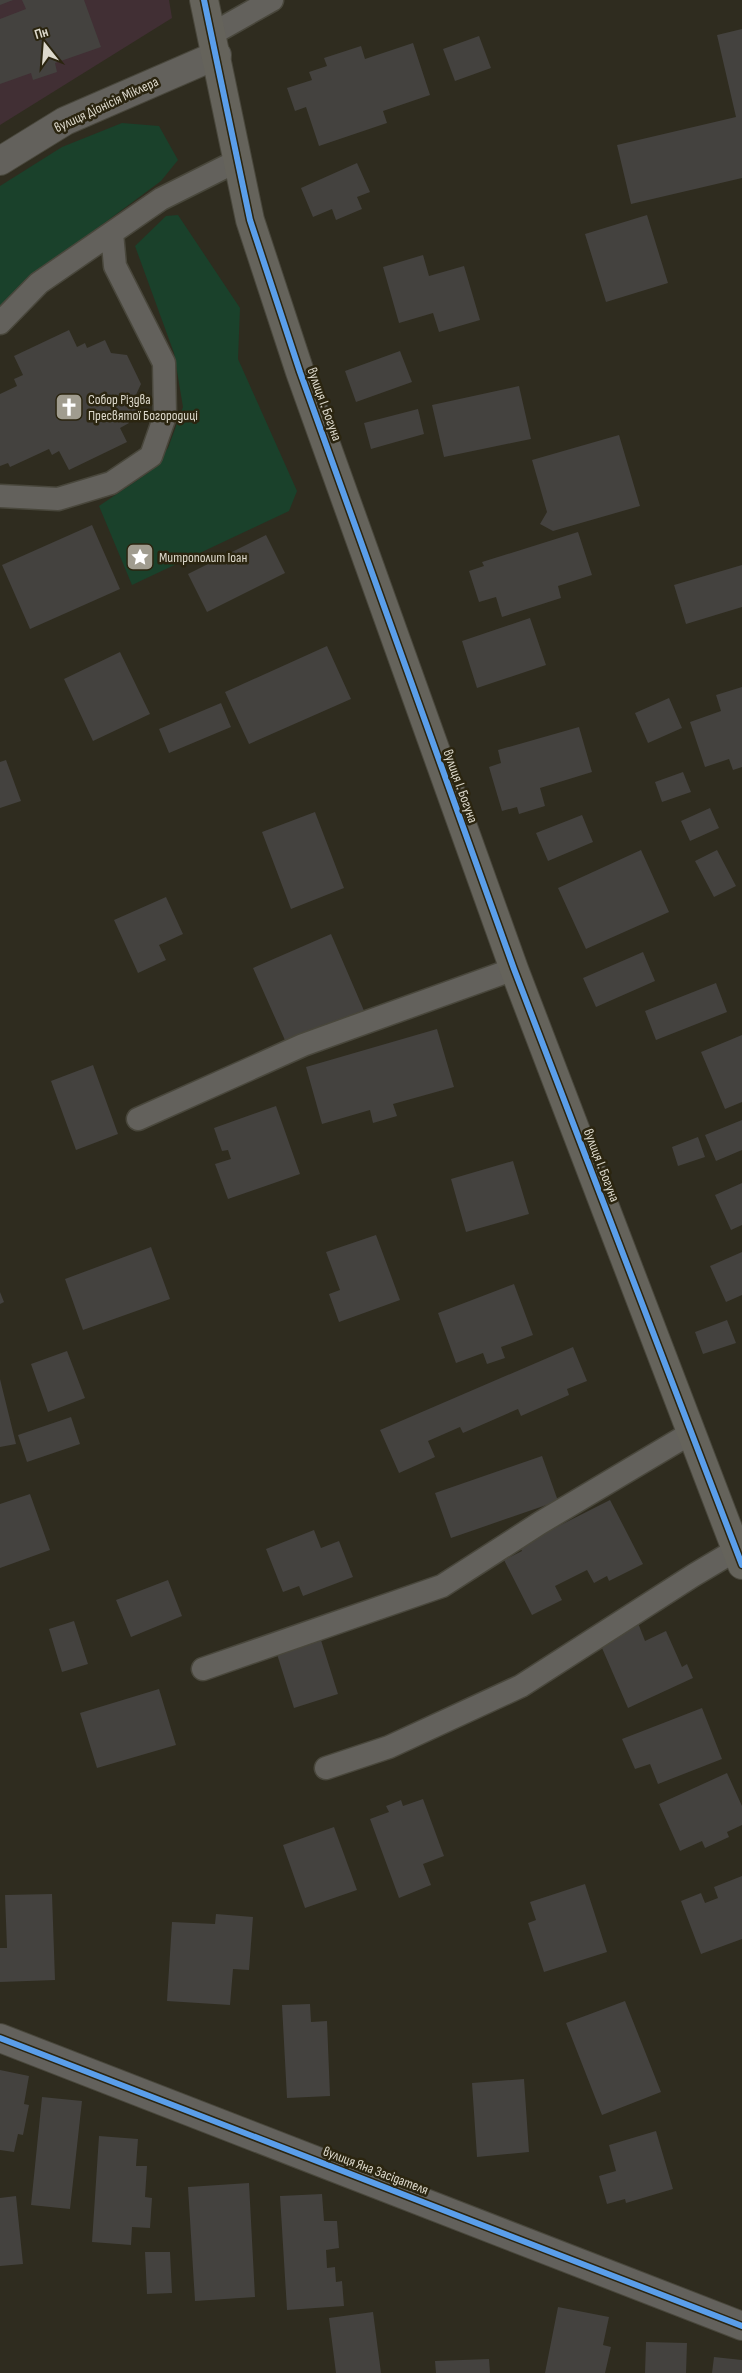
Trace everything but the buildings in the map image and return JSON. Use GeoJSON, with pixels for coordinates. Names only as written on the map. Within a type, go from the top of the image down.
{"type":"FeatureCollection","features":[{"type":"Feature","properties":{"kind":"street","name":"вулиця І. Богуна"},"geometry":{"type":"LineString","coordinates":[[204,0],[250,220],[300,372],[514,969],[739,1558]]}},
{"type":"Feature","properties":{"kind":"street","name":"вулиця Діонісія Міклера"},"geometry":{"type":"LineString","coordinates":[[0,161],[65,121],[214,45]]}},
{"type":"Feature","properties":{"kind":"street","name":"вулиця Яна Засідателя"},"geometry":{"type":"LineString","coordinates":[[0,2038],[742,2326]]}},
{"type":"Feature","properties":{"kind":"lane"},"geometry":{"type":"LineString","coordinates":[[214,45],[272,0]]}},
{"type":"Feature","properties":{"kind":"lane"},"geometry":{"type":"LineString","coordinates":[[0,323],[39,284],[161,199],[238,160]]}},
{"type":"Feature","properties":{"kind":"lane"},"geometry":{"type":"LineString","coordinates":[[0,496],[58,499],[111,483],[151,456],[165,416],[164,363],[115,266],[112,233]]}},
{"type":"Feature","properties":{"kind":"lane"},"geometry":{"type":"LineString","coordinates":[[138,1119],[303,1045],[514,969]]}},
{"type":"Feature","properties":{"kind":"lane"},"geometry":{"type":"LineString","coordinates":[[203,1669],[442,1586],[540,1523],[691,1433]]}},
{"type":"Feature","properties":{"kind":"lane"},"geometry":{"type":"LineString","coordinates":[[326,1768],[390,1747],[521,1686],[694,1575],[739,1558]]}},
{"type":"Feature","properties":{"kind":"shaded area"},"geometry":{"type":"Polygon","coordinates":[[[0,0],[169,0],[172,18],[0,125],[0,0]]]}},
{"type":"Feature","properties":{"kind":"green space"},"geometry":{"type":"Polygon","coordinates":[[[122,123],[159,126],[178,160],[161,181],[49,264],[0,307],[0,186],[62,147],[122,123]]]}},
{"type":"Feature","properties":{"kind":"green space"},"geometry":{"type":"Polygon","coordinates":[[[178,215],[240,308],[238,359],[297,491],[289,511],[132,585],[99,506],[148,473],[168,448],[183,407],[174,353],[135,246],[166,216],[178,215]]]}},
{"type":"Feature","properties":{"kind":"cycle path"},"geometry":{"type":"LineString","coordinates":[[204,0],[250,220],[300,372],[514,969],[742,1565]]}},
{"type":"Feature","properties":{"kind":"cycle path"},"geometry":{"type":"LineString","coordinates":[[0,2038],[742,2326]]}},
{"type":"Feature","properties":{"kind":"place","name":"Собор Різдва Пресвятої Богородиці"},"geometry":{"type":"Point","coordinates":[69,407]}},
{"type":"Feature","properties":{"kind":"place","name":"Митрополит Іоан"},"geometry":{"type":"Point","coordinates":[140,557]}}]}
